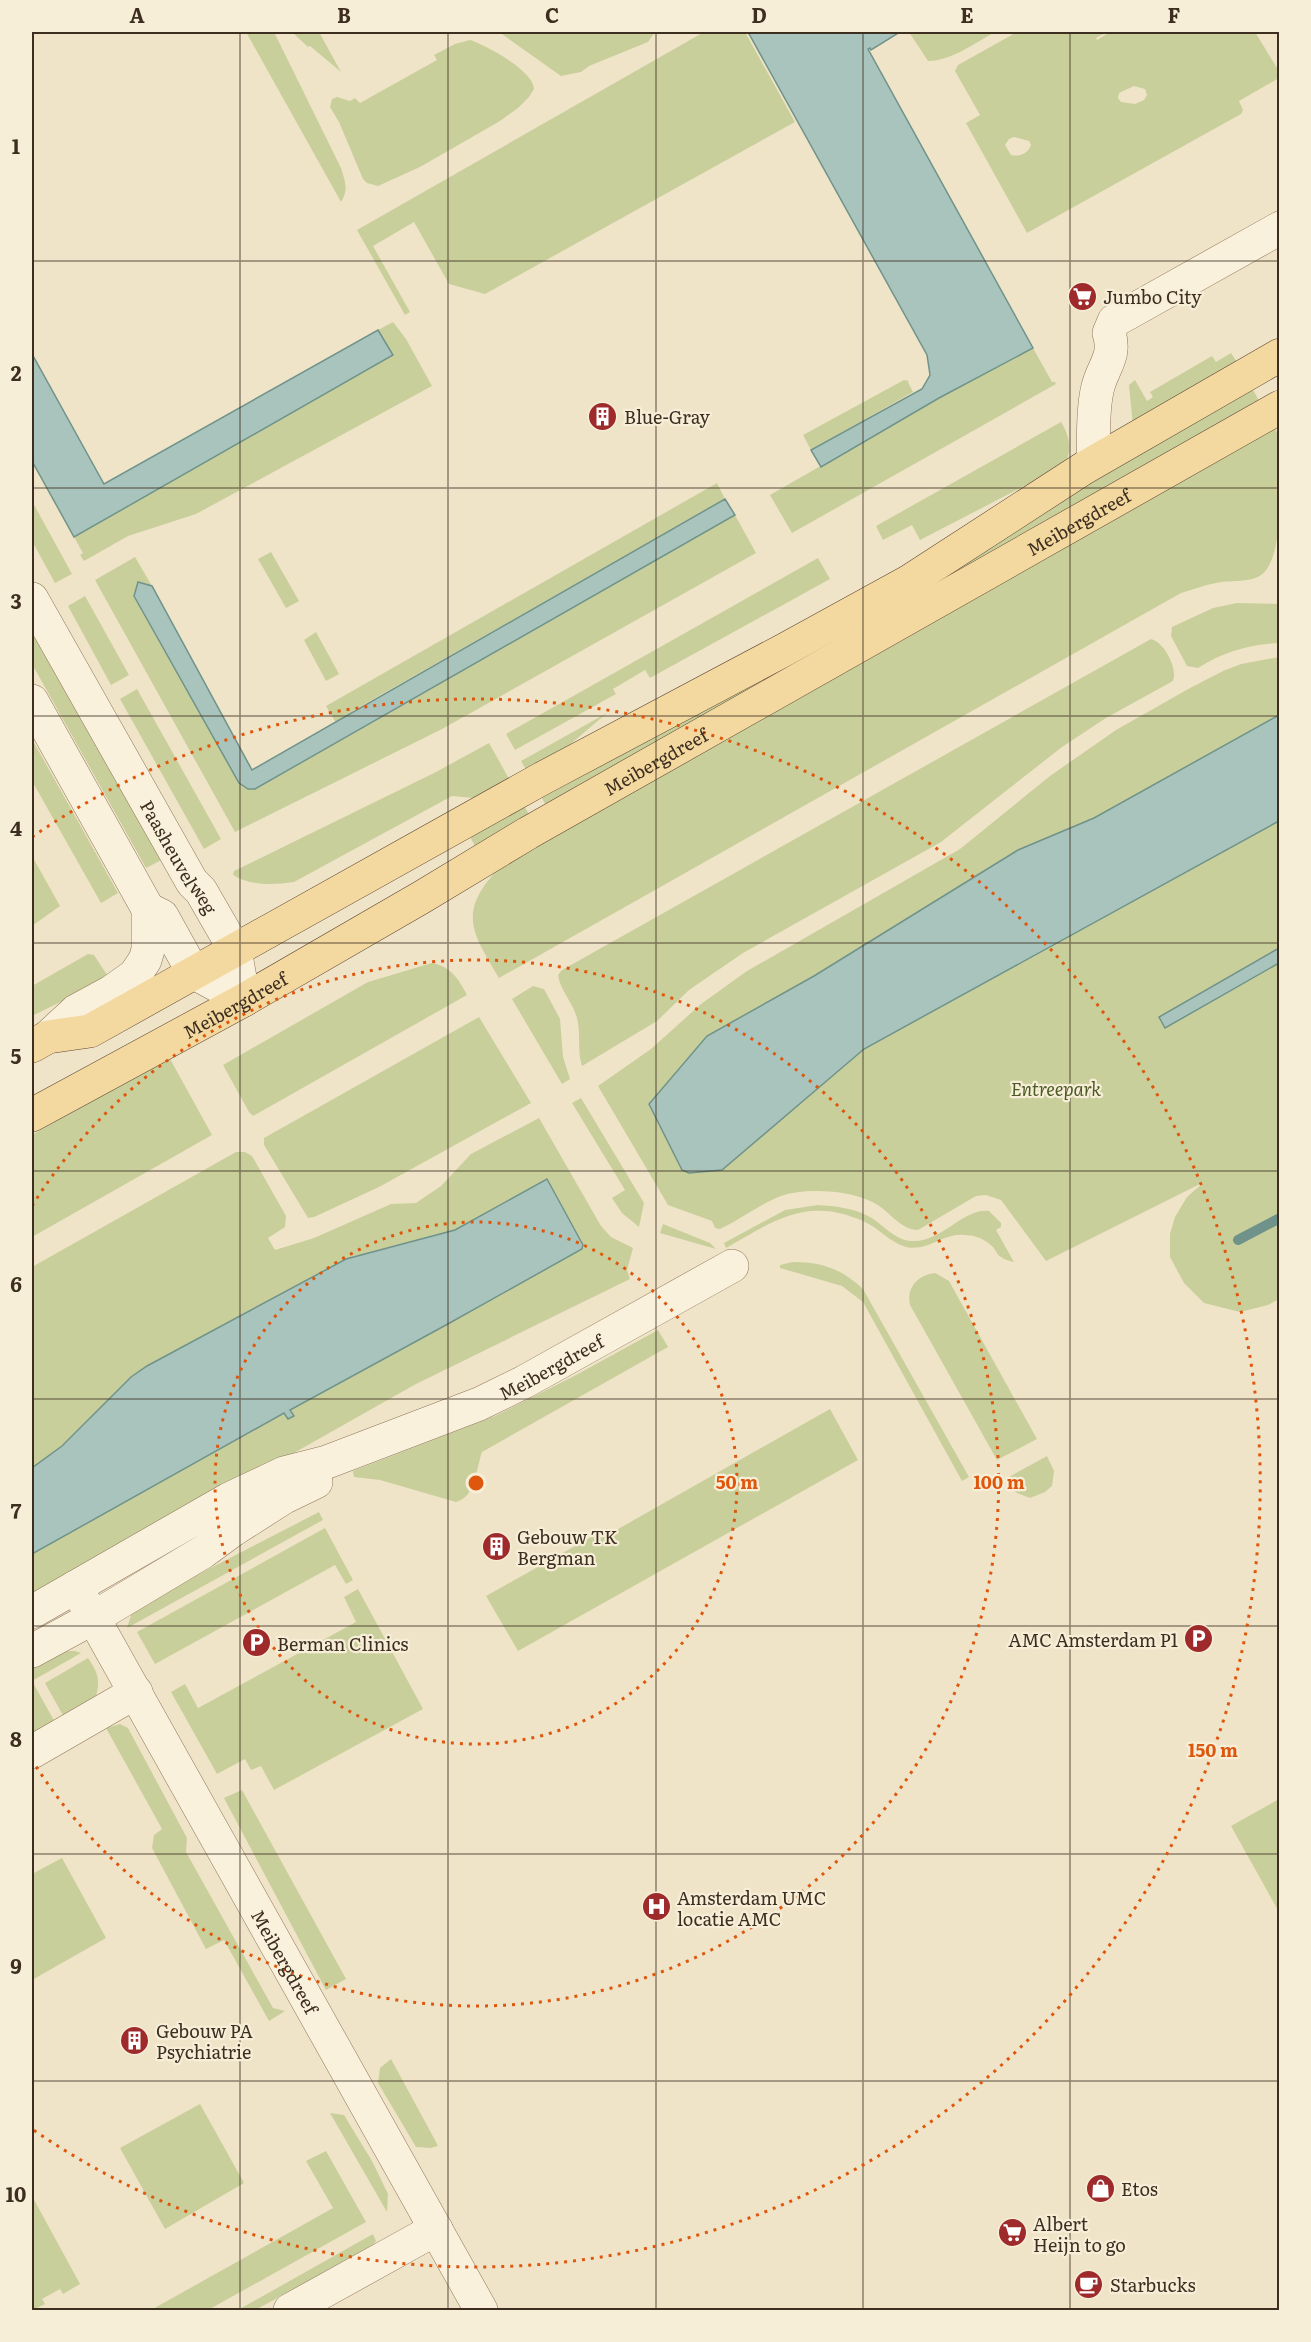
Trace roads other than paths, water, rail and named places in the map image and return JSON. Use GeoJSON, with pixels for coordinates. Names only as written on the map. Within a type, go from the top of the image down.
{"type":"FeatureCollection","features":[{"type":"Feature","properties":{"kind":"main road","name":"Meibergdreef"},"geometry":{"type":"LineString","coordinates":[[40,1042],[90,1031],[541,779],[774,656],[908,582],[997,522],[1093,462],[1280,355]]}},
{"type":"Feature","properties":{"kind":"main road","name":"Meibergdreef"},"geometry":{"type":"LineString","coordinates":[[32,1115],[244,1000],[528,833],[1280,407]]}},
{"type":"Feature","properties":{"kind":"street"},"geometry":{"type":"LineString","coordinates":[[1093,462],[1097,389],[1112,352],[1113,344],[1109,333],[1114,321],[1280,228]]}},
{"type":"Feature","properties":{"kind":"street","name":"Paasheuvelweg"},"geometry":{"type":"LineString","coordinates":[[32,599],[192,882],[201,891],[235,950],[244,1000]]}},
{"type":"Feature","properties":{"kind":"street"},"geometry":{"type":"LineString","coordinates":[[32,701],[148,909],[148,950],[145,960],[135,975],[111,992],[76,1011],[40,1042]]}},
{"type":"Feature","properties":{"kind":"street"},"geometry":{"type":"LineString","coordinates":[[148,909],[162,916],[194,972],[244,1000]]}},
{"type":"Feature","properties":{"kind":"street","name":"Meibergdreef"},"geometry":{"type":"LineString","coordinates":[[32,1612],[229,1499],[284,1473],[327,1462],[479,1404],[524,1382],[732,1266]]}},
{"type":"Feature","properties":{"kind":"street"},"geometry":{"type":"LineString","coordinates":[[32,1651],[93,1618],[203,1552],[283,1498],[320,1480],[327,1462]]}},
{"type":"Feature","properties":{"kind":"street","name":"Meibergdreef"},"geometry":{"type":"LineString","coordinates":[[76,1587],[481,2310]]}},
{"type":"Feature","properties":{"kind":"street"},"geometry":{"type":"LineString","coordinates":[[32,1752],[136,1692]]}},
{"type":"Feature","properties":{"kind":"street"},"geometry":{"type":"LineString","coordinates":[[290,2310],[436,2229]]}},
{"type":"Feature","properties":{"kind":"water"},"geometry":{"type":"Polygon","coordinates":[[[748,32],[900,32],[871,50],[868,49],[1033,348],[939,398],[821,467],[811,450],[922,389],[930,375],[927,355],[748,32]]]}},
{"type":"Feature","properties":{"kind":"water"},"geometry":{"type":"Polygon","coordinates":[[[378,330],[393,355],[74,537],[32,461],[32,354],[104,484],[378,330]]]}},
{"type":"Feature","properties":{"kind":"water"},"geometry":{"type":"Polygon","coordinates":[[[725,499],[735,515],[255,789],[248,789],[239,783],[134,596],[138,582],[152,586],[252,770],[725,499]]]}},
{"type":"Feature","properties":{"kind":"water"},"geometry":{"type":"Polygon","coordinates":[[[1279,715],[1279,821],[864,1049],[722,1170],[689,1173],[682,1170],[649,1104],[707,1036],[814,976],[1018,850],[1094,818],[1279,715]]]}},
{"type":"Feature","properties":{"kind":"water"},"geometry":{"type":"Polygon","coordinates":[[[1279,948],[1279,963],[1165,1028],[1159,1017],[1279,948]]]}},
{"type":"Feature","properties":{"kind":"water"},"geometry":{"type":"Polygon","coordinates":[[[547,1179],[583,1245],[582,1249],[290,1410],[294,1416],[288,1419],[284,1413],[32,1554],[32,1468],[62,1446],[131,1377],[147,1366],[346,1259],[455,1230],[547,1179]]]}},
{"type":"Feature","properties":{"kind":"waterway"},"geometry":{"type":"LineString","coordinates":[[1238,1240],[1280,1218]]}},
{"type":"Feature","properties":{"kind":"place","name":"Jumbo City"},"geometry":{"type":"Point","coordinates":[1082,296]}},
{"type":"Feature","properties":{"kind":"place","name":"Blue-Gray"},"geometry":{"type":"Point","coordinates":[603,416]}},
{"type":"Feature","properties":{"kind":"place","name":"Gebouw TK Bergman"},"geometry":{"type":"Point","coordinates":[496,1546]}},
{"type":"Feature","properties":{"kind":"place","name":"AMC Amsterdam P1"},"geometry":{"type":"Point","coordinates":[1199,1639]}},
{"type":"Feature","properties":{"kind":"place","name":"Berman Clinics"},"geometry":{"type":"Point","coordinates":[256,1643]}},
{"type":"Feature","properties":{"kind":"place","name":"Amsterdam UMC locatie AMC"},"geometry":{"type":"Point","coordinates":[656,1907]}},
{"type":"Feature","properties":{"kind":"place","name":"Gebouw PA Psychiatrie"},"geometry":{"type":"Point","coordinates":[135,2040]}},
{"type":"Feature","properties":{"kind":"place","name":"Etos"},"geometry":{"type":"Point","coordinates":[1100,2188]}},
{"type":"Feature","properties":{"kind":"place","name":"Albert Heijn to go"},"geometry":{"type":"Point","coordinates":[1012,2233]}},
{"type":"Feature","properties":{"kind":"place","name":"Starbucks"},"geometry":{"type":"Point","coordinates":[1089,2284]}},
{"type":"Feature","properties":{"kind":"park label","name":"Entreepark"},"geometry":{"type":"Point","coordinates":[1056,1088]}}]}
